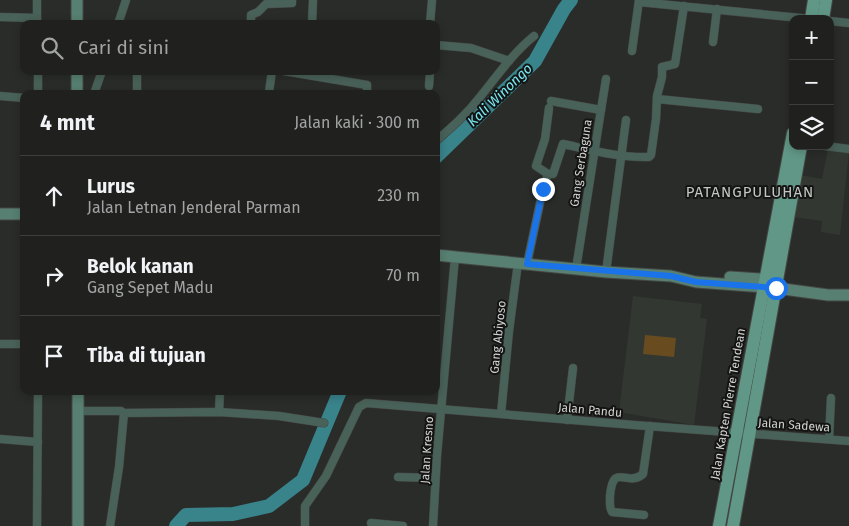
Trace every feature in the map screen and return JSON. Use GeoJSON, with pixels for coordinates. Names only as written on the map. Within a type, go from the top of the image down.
{"type":"FeatureCollection","features":[{"type":"Feature","properties":{"kind":"main road"},"geometry":{"type":"LineString","coordinates":[[812,15],[814,0]]}},
{"type":"Feature","properties":{"kind":"main road"},"geometry":{"type":"LineString","coordinates":[[823,15],[826,0]]}},
{"type":"Feature","properties":{"kind":"main road"},"geometry":{"type":"LineString","coordinates":[[733,526],[750,433],[770,284],[792,150]]}},
{"type":"Feature","properties":{"kind":"main road","name":"Jalan Kapten Pierre Tendean"},"geometry":{"type":"LineString","coordinates":[[719,526],[737,432],[770,284]]}},
{"type":"Feature","properties":{"kind":"street"},"geometry":{"type":"LineString","coordinates":[[37,0],[37,20]]}},
{"type":"Feature","properties":{"kind":"street"},"geometry":{"type":"LineString","coordinates":[[77,0],[77,20]]}},
{"type":"Feature","properties":{"kind":"street"},"geometry":{"type":"LineString","coordinates":[[119,20],[126,0]]}},
{"type":"Feature","properties":{"kind":"street"},"geometry":{"type":"LineString","coordinates":[[251,20],[251,15],[258,12],[266,4],[292,3],[292,0]]}},
{"type":"Feature","properties":{"kind":"street"},"geometry":{"type":"LineString","coordinates":[[312,20],[313,0]]}},
{"type":"Feature","properties":{"kind":"street"},"geometry":{"type":"LineString","coordinates":[[430,20],[432,0]]}},
{"type":"Feature","properties":{"kind":"street"},"geometry":{"type":"LineString","coordinates":[[632,52],[639,1],[789,17]]}},
{"type":"Feature","properties":{"kind":"street"},"geometry":{"type":"LineString","coordinates":[[594,151],[644,157],[651,155],[662,67],[675,64],[684,6]]}},
{"type":"Feature","properties":{"kind":"street"},"geometry":{"type":"LineString","coordinates":[[713,42],[717,9]]}},
{"type":"Feature","properties":{"kind":"street"},"geometry":{"type":"LineString","coordinates":[[0,17],[28,20]]}},
{"type":"Feature","properties":{"kind":"street"},"geometry":{"type":"LineString","coordinates":[[834,21],[849,23]]}},
{"type":"Feature","properties":{"kind":"street"},"geometry":{"type":"LineString","coordinates":[[440,138],[457,123],[509,61],[534,36]]}},
{"type":"Feature","properties":{"kind":"street"},"geometry":{"type":"LineString","coordinates":[[440,44],[471,48],[509,61]]}},
{"type":"Feature","properties":{"kind":"street"},"geometry":{"type":"LineString","coordinates":[[38,75],[38,90]]}},
{"type":"Feature","properties":{"kind":"street"},"geometry":{"type":"LineString","coordinates":[[77,75],[77,90]]}},
{"type":"Feature","properties":{"kind":"street"},"geometry":{"type":"LineString","coordinates":[[95,90],[101,75]]}},
{"type":"Feature","properties":{"kind":"street"},"geometry":{"type":"LineString","coordinates":[[136,75],[137,90]]}},
{"type":"Feature","properties":{"kind":"street"},"geometry":{"type":"LineString","coordinates":[[269,90],[271,75]]}},
{"type":"Feature","properties":{"kind":"street"},"geometry":{"type":"LineString","coordinates":[[318,75],[367,85],[367,90]]}},
{"type":"Feature","properties":{"kind":"street"},"geometry":{"type":"LineString","coordinates":[[429,86],[430,75]]}},
{"type":"Feature","properties":{"kind":"street"},"geometry":{"type":"LineString","coordinates":[[601,110],[606,79]]}},
{"type":"Feature","properties":{"kind":"street"},"geometry":{"type":"LineString","coordinates":[[0,96],[20,98]]}},
{"type":"Feature","properties":{"kind":"street"},"geometry":{"type":"LineString","coordinates":[[657,99],[758,109]]}},
{"type":"Feature","properties":{"kind":"street","name":"Gang Serbaguna"},"geometry":{"type":"LineString","coordinates":[[548,174],[536,166],[545,139],[550,104],[601,110],[576,269]]}},
{"type":"Feature","properties":{"kind":"street"},"geometry":{"type":"LineString","coordinates":[[606,272],[626,120]]}},
{"type":"Feature","properties":{"kind":"street","name":"Gang Abiyoso"},"geometry":{"type":"LineString","coordinates":[[502,414],[510,331],[523,263],[548,174],[553,174],[562,144],[594,151]]}},
{"type":"Feature","properties":{"kind":"street"},"geometry":{"type":"LineString","coordinates":[[834,147],[849,149]]}},
{"type":"Feature","properties":{"kind":"street"},"geometry":{"type":"LineString","coordinates":[[0,214],[20,214]]}},
{"type":"Feature","properties":{"kind":"street"},"geometry":{"type":"LineString","coordinates":[[440,255],[606,272],[671,276],[696,282],[770,284],[834,289],[849,295]]}},
{"type":"Feature","properties":{"kind":"street","name":"Jalan Kresno"},"geometry":{"type":"LineString","coordinates":[[432,526],[455,257]]}},
{"type":"Feature","properties":{"kind":"street"},"geometry":{"type":"LineString","coordinates":[[0,344],[20,344]]}},
{"type":"Feature","properties":{"kind":"street"},"geometry":{"type":"LineString","coordinates":[[567,420],[573,368]]}},
{"type":"Feature","properties":{"kind":"street"},"geometry":{"type":"LineString","coordinates":[[37,526],[38,395]]}},
{"type":"Feature","properties":{"kind":"street"},"geometry":{"type":"LineString","coordinates":[[78,395],[78,526]]}},
{"type":"Feature","properties":{"kind":"street"},"geometry":{"type":"LineString","coordinates":[[219,412],[220,395]]}},
{"type":"Feature","properties":{"kind":"street"},"geometry":{"type":"LineString","coordinates":[[829,439],[831,398]]}},
{"type":"Feature","properties":{"kind":"street","name":"Jalan Pandu"},"geometry":{"type":"LineString","coordinates":[[305,526],[305,506],[326,476],[359,406],[362,404],[737,432]]}},
{"type":"Feature","properties":{"kind":"street"},"geometry":{"type":"LineString","coordinates":[[79,411],[121,411],[124,413],[219,412],[278,416],[324,423]]}},
{"type":"Feature","properties":{"kind":"street"},"geometry":{"type":"LineString","coordinates":[[110,526],[119,467],[124,413]]}},
{"type":"Feature","properties":{"kind":"street"},"geometry":{"type":"LineString","coordinates":[[644,515],[612,512],[610,507],[611,484],[618,477],[638,478],[643,474],[650,426]]}},
{"type":"Feature","properties":{"kind":"street","name":"Jalan Sadewa"},"geometry":{"type":"LineString","coordinates":[[737,432],[849,440]]}},
{"type":"Feature","properties":{"kind":"street"},"geometry":{"type":"LineString","coordinates":[[0,439],[38,442]]}},
{"type":"Feature","properties":{"kind":"street"},"geometry":{"type":"LineString","coordinates":[[398,477],[436,478]]}},
{"type":"Feature","properties":{"kind":"street"},"geometry":{"type":"LineString","coordinates":[[370,523],[403,526]]}},
{"type":"Feature","properties":{"kind":"shaded area"},"geometry":{"type":"Polygon","coordinates":[[[828,150],[849,152],[840,235],[821,232],[822,221],[793,217],[800,175],[822,179],[828,150]]]}},
{"type":"Feature","properties":{"kind":"shaded area"},"geometry":{"type":"Polygon","coordinates":[[[633,296],[702,304],[700,318],[707,319],[694,425],[619,412],[633,296]]]}},
{"type":"Feature","properties":{"kind":"shaded area"},"geometry":{"type":"Polygon","coordinates":[[[645,335],[676,338],[674,357],[643,354],[645,335]]]}},
{"type":"Feature","properties":{"kind":"waterway","name":"Kali Winongo"},"geometry":{"type":"LineString","coordinates":[[440,153],[535,61],[571,0]]}},
{"type":"Feature","properties":{"kind":"waterway","name":"Kali Winongo"},"geometry":{"type":"LineString","coordinates":[[176,526],[186,515],[233,514],[269,506],[303,480],[338,395]]}},
{"type":"Feature","properties":{"kind":"district","name":"PATANGPULUHAN"},"geometry":{"type":"Point","coordinates":[750,192]}},
{"type":"Feature","properties":{"kind":"route"},"geometry":{"type":"LineString","coordinates":[[543,189],[527,264],[671,276],[696,282],[776,288]]}}]}
